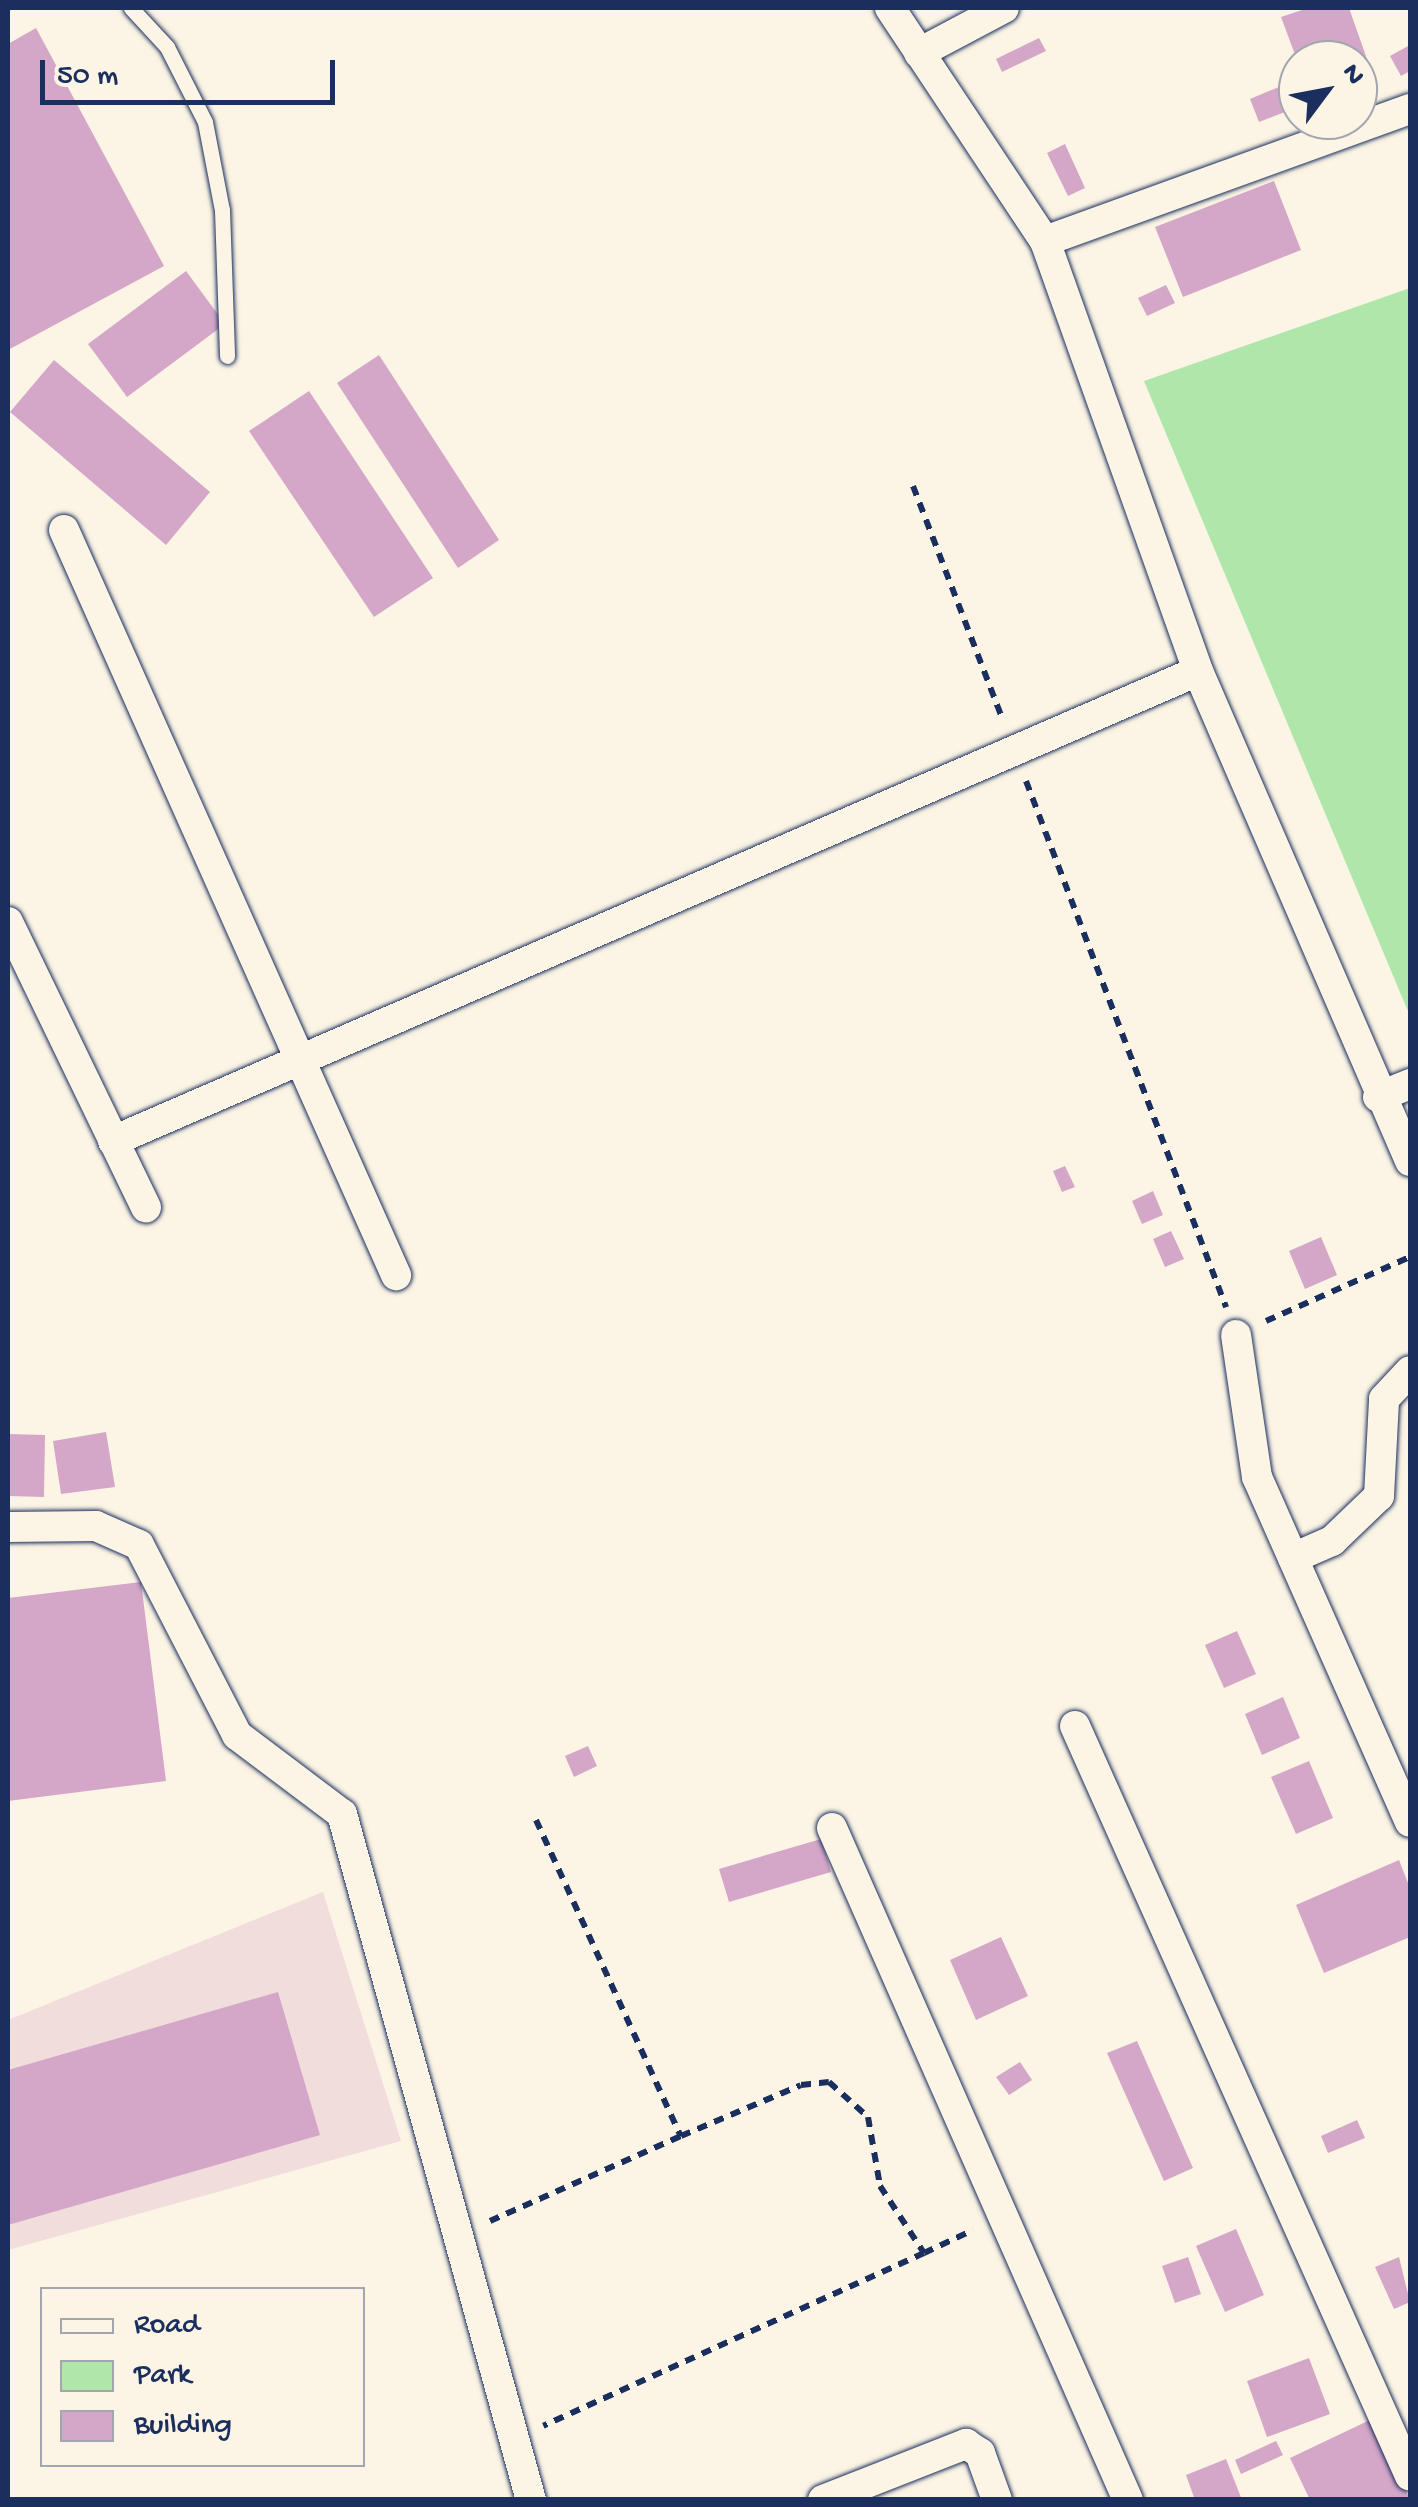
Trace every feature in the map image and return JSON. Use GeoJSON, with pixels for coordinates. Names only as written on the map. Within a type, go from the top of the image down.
{"type":"FeatureCollection","features":[{"type":"Feature","properties":{"kind":"street"},"geometry":{"type":"LineString","coordinates":[[890,8],[1045,240],[1198,671],[1378,1096],[1410,1161]]}},
{"type":"Feature","properties":{"kind":"street"},"geometry":{"type":"LineString","coordinates":[[919,53],[1004,8]]}},
{"type":"Feature","properties":{"kind":"street"},"geometry":{"type":"LineString","coordinates":[[1045,240],[1410,108]]}},
{"type":"Feature","properties":{"kind":"street"},"geometry":{"type":"LineString","coordinates":[[64,530],[396,1275]]}},
{"type":"Feature","properties":{"kind":"street"},"geometry":{"type":"LineString","coordinates":[[114,1141],[1198,671]]}},
{"type":"Feature","properties":{"kind":"street"},"geometry":{"type":"LineString","coordinates":[[8,922],[146,1207]]}},
{"type":"Feature","properties":{"kind":"street"},"geometry":{"type":"LineString","coordinates":[[1378,1096],[1410,1084]]}},
{"type":"Feature","properties":{"kind":"street"},"geometry":{"type":"LineString","coordinates":[[1236,1335],[1257,1478],[1410,1822]]}},
{"type":"Feature","properties":{"kind":"street"},"geometry":{"type":"LineString","coordinates":[[1293,1558],[1332,1542],[1379,1496],[1384,1399],[1410,1370]]}},
{"type":"Feature","properties":{"kind":"street"},"geometry":{"type":"LineString","coordinates":[[8,1527],[96,1526],[138,1546],[237,1735],[342,1814],[530,2500]]}},
{"type":"Feature","properties":{"kind":"street"},"geometry":{"type":"LineString","coordinates":[[1075,1726],[1410,2476]]}},
{"type":"Feature","properties":{"kind":"street"},"geometry":{"type":"LineString","coordinates":[[832,1828],[1128,2500]]}},
{"type":"Feature","properties":{"kind":"street"},"geometry":{"type":"LineString","coordinates":[[823,2500],[966,2444],[980,2453],[997,2500]]}},
{"type":"Feature","properties":{"kind":"lane"},"geometry":{"type":"LineString","coordinates":[[131,8],[167,48],[205,122],[222,210],[227,356]]}},
{"type":"Feature","properties":{"kind":"path"},"geometry":{"type":"LineString","coordinates":[[914,486],[1236,1335],[1410,1257]]}},
{"type":"Feature","properties":{"kind":"path"},"geometry":{"type":"LineString","coordinates":[[536,1820],[681,2136]]}},
{"type":"Feature","properties":{"kind":"path"},"geometry":{"type":"LineString","coordinates":[[456,2236],[800,2084],[829,2082],[868,2117],[880,2186],[924,2253]]}},
{"type":"Feature","properties":{"kind":"path"},"geometry":{"type":"LineString","coordinates":[[514,2439],[1004,2216]]}},
{"type":"Feature","properties":{"kind":"shaded area"},"geometry":{"type":"Polygon","coordinates":[[[323,1892],[401,2141],[8,2250],[8,2020],[323,1892]]]}},
{"type":"Feature","properties":{"kind":"green space"},"geometry":{"type":"Polygon","coordinates":[[[1410,288],[1410,1016],[1144,381],[1410,288]]]}},
{"type":"Feature","properties":{"kind":"building"},"geometry":{"type":"Polygon","coordinates":[[[1308,8],[1349,8],[1360,40],[1290,40],[1281,17],[1308,8]]]}},
{"type":"Feature","properties":{"kind":"building"},"geometry":{"type":"Polygon","coordinates":[[[36,28],[164,266],[8,350],[8,44],[36,28]]]}},
{"type":"Feature","properties":{"kind":"building"},"geometry":{"type":"Polygon","coordinates":[[[1039,38],[1046,51],[1002,72],[996,59],[1039,38]]]}},
{"type":"Feature","properties":{"kind":"building"},"geometry":{"type":"Polygon","coordinates":[[[1410,45],[1410,71],[1401,76],[1390,56],[1410,45]]]}},
{"type":"Feature","properties":{"kind":"building"},"geometry":{"type":"Polygon","coordinates":[[[1278,87],[1278,115],[1259,122],[1250,99],[1278,87]]]}},
{"type":"Feature","properties":{"kind":"building"},"geometry":{"type":"Polygon","coordinates":[[[1065,144],[1085,188],[1068,196],[1047,153],[1065,144]]]}},
{"type":"Feature","properties":{"kind":"building"},"geometry":{"type":"Polygon","coordinates":[[[1274,181],[1301,250],[1183,297],[1155,227],[1274,181]]]}},
{"type":"Feature","properties":{"kind":"building"},"geometry":{"type":"Polygon","coordinates":[[[186,271],[225,324],[127,397],[88,344],[186,271]]]}},
{"type":"Feature","properties":{"kind":"building"},"geometry":{"type":"Polygon","coordinates":[[[1166,285],[1175,303],[1147,316],[1138,298],[1166,285]]]}},
{"type":"Feature","properties":{"kind":"building"},"geometry":{"type":"Polygon","coordinates":[[[379,355],[499,540],[458,568],[337,383],[379,355]]]}},
{"type":"Feature","properties":{"kind":"building"},"geometry":{"type":"Polygon","coordinates":[[[54,360],[210,492],[166,545],[10,412],[54,360]]]}},
{"type":"Feature","properties":{"kind":"building"},"geometry":{"type":"Polygon","coordinates":[[[309,391],[433,578],[374,617],[249,431],[309,391]]]}},
{"type":"Feature","properties":{"kind":"building"},"geometry":{"type":"Polygon","coordinates":[[[1065,1166],[1075,1187],[1062,1192],[1053,1171],[1065,1166]]]}},
{"type":"Feature","properties":{"kind":"building"},"geometry":{"type":"Polygon","coordinates":[[[1153,1191],[1163,1215],[1142,1224],[1132,1201],[1153,1191]]]}},
{"type":"Feature","properties":{"kind":"building"},"geometry":{"type":"Polygon","coordinates":[[[1171,1231],[1184,1259],[1165,1267],[1153,1239],[1171,1231]]]}},
{"type":"Feature","properties":{"kind":"building"},"geometry":{"type":"Polygon","coordinates":[[[1321,1237],[1337,1275],[1305,1289],[1289,1251],[1321,1237]]]}},
{"type":"Feature","properties":{"kind":"building"},"geometry":{"type":"Polygon","coordinates":[[[106,1432],[115,1487],[61,1494],[53,1441],[106,1432]]]}},
{"type":"Feature","properties":{"kind":"building"},"geometry":{"type":"Polygon","coordinates":[[[8,1434],[45,1435],[44,1497],[8,1496],[8,1434]]]}},
{"type":"Feature","properties":{"kind":"building"},"geometry":{"type":"Polygon","coordinates":[[[141,1582],[166,1781],[8,1801],[8,1598],[141,1582]]]}},
{"type":"Feature","properties":{"kind":"building"},"geometry":{"type":"Polygon","coordinates":[[[1237,1631],[1256,1674],[1224,1688],[1205,1645],[1237,1631]]]}},
{"type":"Feature","properties":{"kind":"building"},"geometry":{"type":"Polygon","coordinates":[[[1283,1697],[1300,1738],[1262,1755],[1245,1714],[1283,1697]]]}},
{"type":"Feature","properties":{"kind":"building"},"geometry":{"type":"Polygon","coordinates":[[[588,1746],[597,1766],[574,1777],[565,1756],[588,1746]]]}},
{"type":"Feature","properties":{"kind":"building"},"geometry":{"type":"Polygon","coordinates":[[[1309,1761],[1333,1818],[1296,1834],[1271,1777],[1309,1761]]]}},
{"type":"Feature","properties":{"kind":"building"},"geometry":{"type":"Polygon","coordinates":[[[821,1839],[831,1872],[729,1902],[719,1869],[821,1839]]]}},
{"type":"Feature","properties":{"kind":"building"},"geometry":{"type":"Polygon","coordinates":[[[1399,1860],[1410,1888],[1410,1937],[1324,1973],[1296,1905],[1399,1860]]]}},
{"type":"Feature","properties":{"kind":"building"},"geometry":{"type":"Polygon","coordinates":[[[1001,1937],[1028,1996],[976,2020],[950,1960],[1001,1937]]]}},
{"type":"Feature","properties":{"kind":"building"},"geometry":{"type":"Polygon","coordinates":[[[278,1992],[320,2135],[8,2225],[8,2070],[278,1992]]]}},
{"type":"Feature","properties":{"kind":"building"},"geometry":{"type":"Polygon","coordinates":[[[1137,2041],[1193,2168],[1164,2181],[1107,2053],[1137,2041]]]}},
{"type":"Feature","properties":{"kind":"building"},"geometry":{"type":"Polygon","coordinates":[[[1020,2062],[1032,2080],[1009,2095],[996,2077],[1020,2062]]]}},
{"type":"Feature","properties":{"kind":"building"},"geometry":{"type":"Polygon","coordinates":[[[1357,2120],[1365,2138],[1328,2153],[1321,2136],[1357,2120]]]}},
{"type":"Feature","properties":{"kind":"building"},"geometry":{"type":"Polygon","coordinates":[[[1236,2229],[1264,2295],[1225,2312],[1196,2246],[1236,2229]]]}},
{"type":"Feature","properties":{"kind":"building"},"geometry":{"type":"Polygon","coordinates":[[[1188,2257],[1201,2294],[1175,2303],[1162,2266],[1188,2257]]]}},
{"type":"Feature","properties":{"kind":"building"},"geometry":{"type":"Polygon","coordinates":[[[1399,2257],[1410,2302],[1394,2309],[1375,2267],[1399,2257]]]}},
{"type":"Feature","properties":{"kind":"building"},"geometry":{"type":"Polygon","coordinates":[[[1309,2358],[1330,2414],[1267,2437],[1247,2381],[1309,2358]]]}},
{"type":"Feature","properties":{"kind":"building"},"geometry":{"type":"Polygon","coordinates":[[[1374,2418],[1410,2500],[1310,2500],[1290,2458],[1374,2418]]]}},
{"type":"Feature","properties":{"kind":"building"},"geometry":{"type":"Polygon","coordinates":[[[1276,2441],[1283,2455],[1241,2474],[1235,2460],[1276,2441]]]}},
{"type":"Feature","properties":{"kind":"building"},"geometry":{"type":"Polygon","coordinates":[[[1226,2459],[1242,2500],[1195,2500],[1186,2475],[1226,2459]]]}}]}
